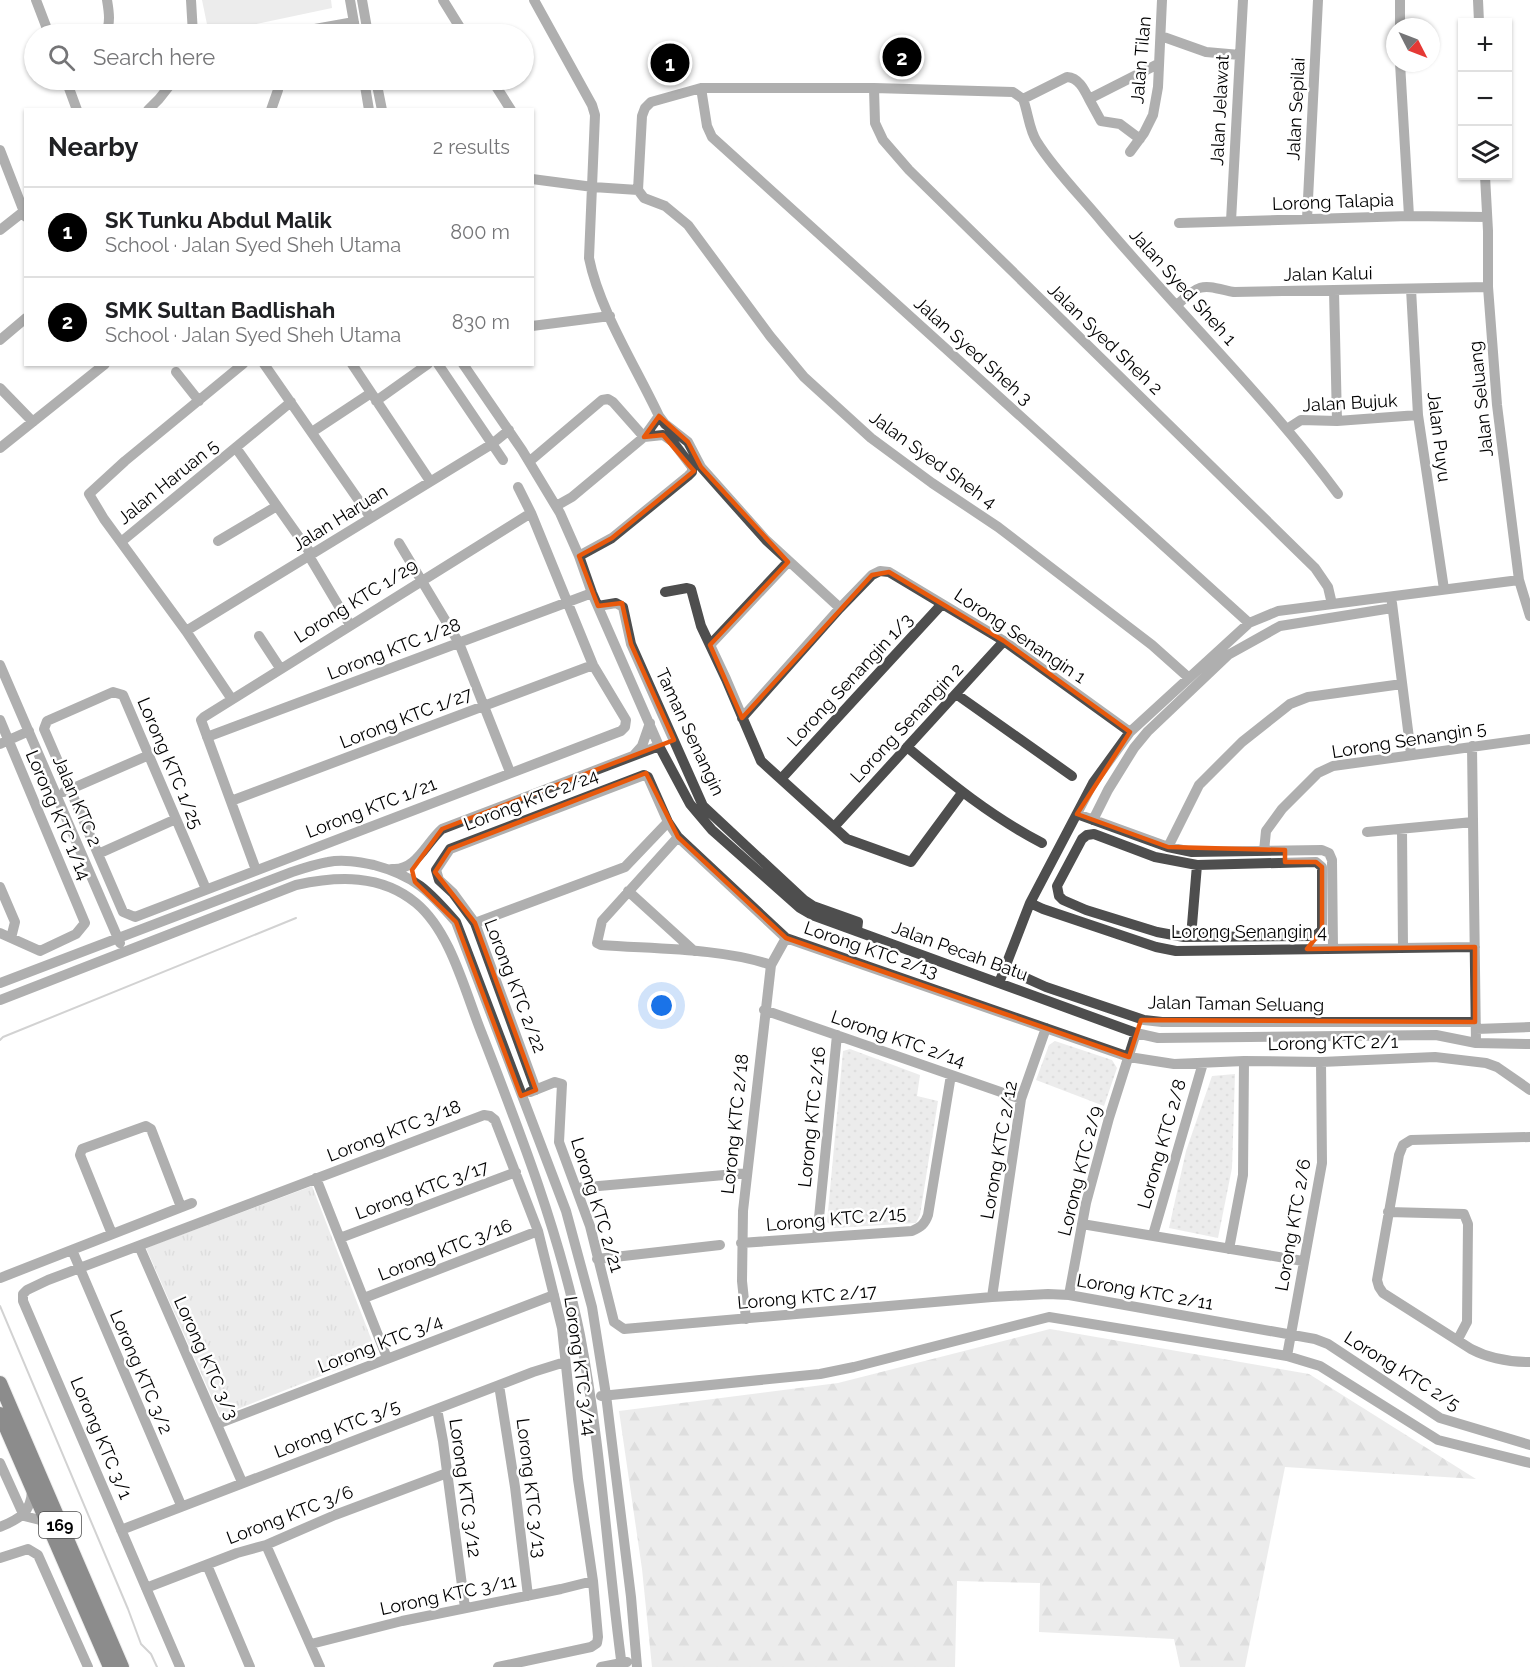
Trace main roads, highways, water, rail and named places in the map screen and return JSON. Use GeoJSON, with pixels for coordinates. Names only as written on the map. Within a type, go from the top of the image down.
{"type":"FeatureCollection","features":[{"type":"Feature","properties":{"kind":"main road","name":"169"},"geometry":{"type":"LineString","coordinates":[[0,1383],[122,1667]]}},
{"type":"Feature","properties":{"kind":"main road","name":"169"},"geometry":{"type":"LineString","coordinates":[[0,1414],[110,1667]]}},
{"type":"Feature","properties":{"kind":"waterway"},"geometry":{"type":"LineString","coordinates":[[0,1040],[296,918]]}},
{"type":"Feature","properties":{"kind":"waterway"},"geometry":{"type":"LineString","coordinates":[[0,1306],[141,1644],[151,1654],[157,1667]]}},
{"type":"Feature","properties":{"kind":"place","name":"SMK Sultan Badlishah"},"geometry":{"type":"Point","coordinates":[902,57]}},
{"type":"Feature","properties":{"kind":"place","name":"SK Tunku Abdul Malik"},"geometry":{"type":"Point","coordinates":[670,63]}}]}
